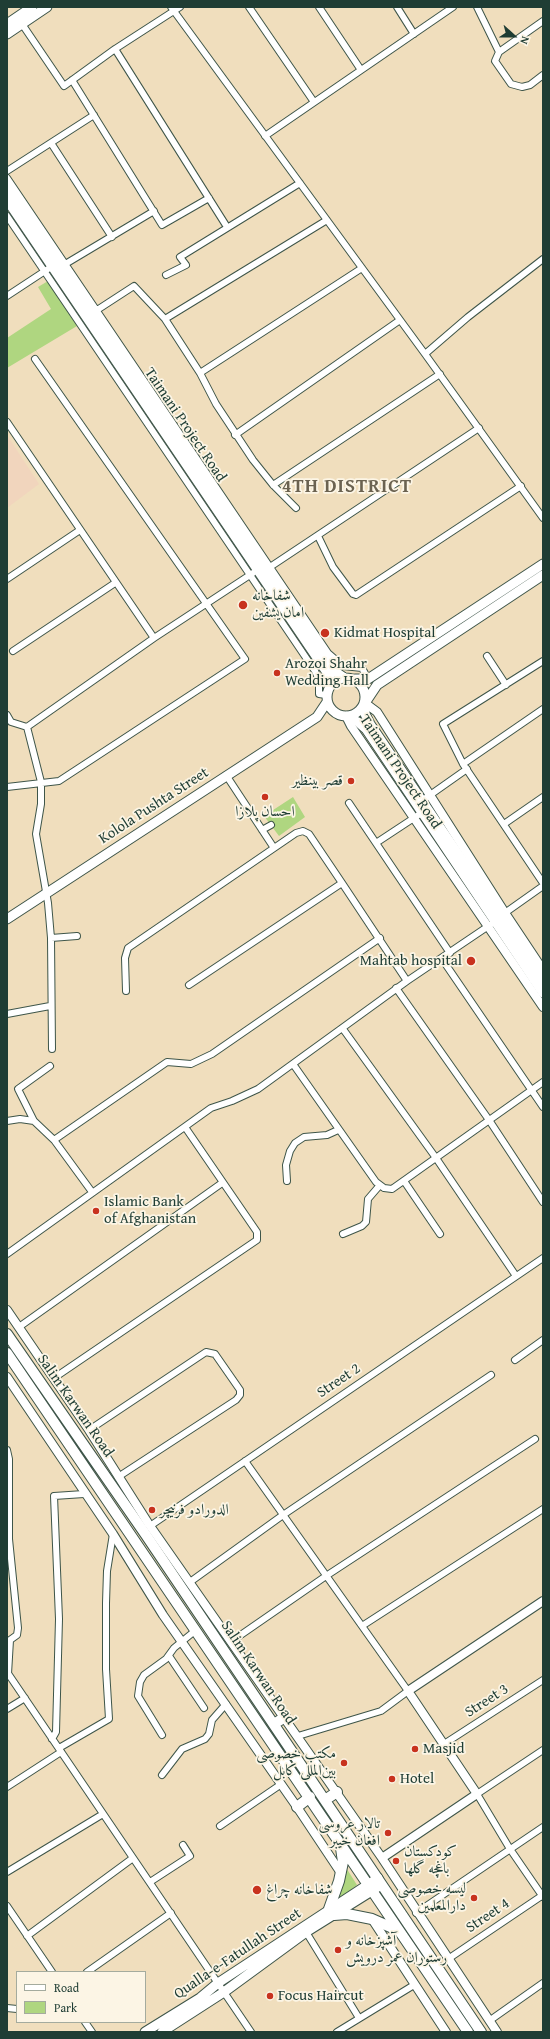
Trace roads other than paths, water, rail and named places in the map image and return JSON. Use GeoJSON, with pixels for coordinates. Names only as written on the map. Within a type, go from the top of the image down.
{"type":"FeatureCollection","features":[{"type":"Feature","properties":{"kind":"main road"},"geometry":{"type":"LineString","coordinates":[[7,24],[32,7]]}},
{"type":"Feature","properties":{"kind":"main road"},"geometry":{"type":"LineString","coordinates":[[7,34],[47,7]]}},
{"type":"Feature","properties":{"kind":"main road","name":"Taimani Project Road"},"geometry":{"type":"LineString","coordinates":[[7,186],[34,235]]}},
{"type":"Feature","properties":{"kind":"main road","name":"Taimani Project Road"},"geometry":{"type":"LineString","coordinates":[[7,200],[56,267],[95,312],[328,674],[332,683]]}},
{"type":"Feature","properties":{"kind":"main road","name":"Taimani Project Road"},"geometry":{"type":"LineString","coordinates":[[56,267],[74,307],[261,570],[334,670],[343,677]]}},
{"type":"Feature","properties":{"kind":"main road"},"geometry":{"type":"LineString","coordinates":[[543,564],[368,679],[343,677],[332,683],[327,698],[317,717],[343,716],[358,712],[377,685],[543,575]]}},
{"type":"Feature","properties":{"kind":"main road"},"geometry":{"type":"LineString","coordinates":[[355,679],[364,688],[365,703]]}},
{"type":"Feature","properties":{"kind":"main road"},"geometry":{"type":"LineString","coordinates":[[327,698],[330,707],[343,716]]}},
{"type":"Feature","properties":{"kind":"main road","name":"Taimani Project Road"},"geometry":{"type":"LineString","coordinates":[[365,703],[366,714],[370,724],[426,798],[497,919],[543,993]]}},
{"type":"Feature","properties":{"kind":"main road","name":"Taimani Project Road"},"geometry":{"type":"LineString","coordinates":[[343,716],[358,722],[366,729],[497,919],[543,979]]}},
{"type":"Feature","properties":{"kind":"main road","name":"Kolola Pushta Street"},"geometry":{"type":"LineString","coordinates":[[7,919],[46,892],[317,717]]}},
{"type":"Feature","properties":{"kind":"main road","name":"Salim Karwan Road"},"geometry":{"type":"LineString","coordinates":[[7,1334],[148,1530],[274,1724],[481,2032]]}},
{"type":"Feature","properties":{"kind":"main road","name":"Salim Karwan Road"},"geometry":{"type":"LineString","coordinates":[[7,1353],[310,1797],[369,1889],[468,2032]]}},
{"type":"Feature","properties":{"kind":"main road"},"geometry":{"type":"LineString","coordinates":[[136,1542],[148,1530]]}},
{"type":"Feature","properties":{"kind":"main road"},"geometry":{"type":"LineString","coordinates":[[274,1724],[285,1717]]}},
{"type":"Feature","properties":{"kind":"main road"},"geometry":{"type":"LineString","coordinates":[[325,1800],[337,1792]]}},
{"type":"Feature","properties":{"kind":"main road"},"geometry":{"type":"LineString","coordinates":[[297,1806],[310,1797]]}},
{"type":"Feature","properties":{"kind":"main road"},"geometry":{"type":"LineString","coordinates":[[341,1846],[343,1862],[331,1912],[372,1919],[399,1931]]}},
{"type":"Feature","properties":{"kind":"main road","name":"Qualla-e-Fatullah Street"},"geometry":{"type":"LineString","coordinates":[[145,2032],[200,1998],[218,1983],[380,1881]]}},
{"type":"Feature","properties":{"kind":"main road","name":"Qualla-e-Fatullah Street"},"geometry":{"type":"LineString","coordinates":[[162,2032],[224,1992],[331,1912]]}},
{"type":"Feature","properties":{"kind":"street"},"geometry":{"type":"LineString","coordinates":[[249,7],[314,102]]}},
{"type":"Feature","properties":{"kind":"street"},"geometry":{"type":"LineString","coordinates":[[319,7],[361,70]]}},
{"type":"Feature","properties":{"kind":"street"},"geometry":{"type":"LineString","coordinates":[[397,7],[414,34]]}},
{"type":"Feature","properties":{"kind":"street"},"geometry":{"type":"LineString","coordinates":[[265,136],[453,7]]}},
{"type":"Feature","properties":{"kind":"street"},"geometry":{"type":"LineString","coordinates":[[477,7],[499,52]]}},
{"type":"Feature","properties":{"kind":"street"},"geometry":{"type":"LineString","coordinates":[[22,24],[64,86],[175,8],[265,136],[522,486],[543,518]]}},
{"type":"Feature","properties":{"kind":"street"},"geometry":{"type":"LineString","coordinates":[[543,21],[499,52],[495,60],[511,84],[522,87],[530,85],[543,75]]}},
{"type":"Feature","properties":{"kind":"street"},"geometry":{"type":"LineString","coordinates":[[115,49],[228,227]]}},
{"type":"Feature","properties":{"kind":"street"},"geometry":{"type":"LineString","coordinates":[[72,80],[162,225],[209,198]]}},
{"type":"Feature","properties":{"kind":"street"},"geometry":{"type":"LineString","coordinates":[[7,172],[94,115]]}},
{"type":"Feature","properties":{"kind":"street"},"geometry":{"type":"LineString","coordinates":[[51,143],[112,237]]}},
{"type":"Feature","properties":{"kind":"street"},"geometry":{"type":"LineString","coordinates":[[7,178],[34,235],[56,267]]}},
{"type":"Feature","properties":{"kind":"street"},"geometry":{"type":"LineString","coordinates":[[166,275],[186,265],[180,257],[300,183]]}},
{"type":"Feature","properties":{"kind":"street"},"geometry":{"type":"LineString","coordinates":[[7,296],[56,267],[112,237],[154,211]]}},
{"type":"Feature","properties":{"kind":"street"},"geometry":{"type":"LineString","coordinates":[[7,216],[34,235]]}},
{"type":"Feature","properties":{"kind":"street"},"geometry":{"type":"LineString","coordinates":[[165,319],[327,220]]}},
{"type":"Feature","properties":{"kind":"street"},"geometry":{"type":"LineString","coordinates":[[425,354],[485,302],[543,259]]}},
{"type":"Feature","properties":{"kind":"street"},"geometry":{"type":"LineString","coordinates":[[200,373],[362,268]]}},
{"type":"Feature","properties":{"kind":"street"},"geometry":{"type":"LineString","coordinates":[[95,312],[134,286],[165,319],[200,373],[235,435],[273,485],[296,508]]}},
{"type":"Feature","properties":{"kind":"street"},"geometry":{"type":"LineString","coordinates":[[235,435],[400,320]]}},
{"type":"Feature","properties":{"kind":"street"},"geometry":{"type":"LineString","coordinates":[[7,787],[59,781],[245,660],[35,359]]}},
{"type":"Feature","properties":{"kind":"street"},"geometry":{"type":"LineString","coordinates":[[273,485],[440,374]]}},
{"type":"Feature","properties":{"kind":"street"},"geometry":{"type":"LineString","coordinates":[[7,422],[154,638]]}},
{"type":"Feature","properties":{"kind":"street"},"geometry":{"type":"LineString","coordinates":[[27,727],[206,603],[318,536],[479,428]]}},
{"type":"Feature","properties":{"kind":"street"},"geometry":{"type":"LineString","coordinates":[[318,536],[332,567],[353,594],[356,595],[522,486]]}},
{"type":"Feature","properties":{"kind":"street"},"geometry":{"type":"LineString","coordinates":[[7,579],[80,530]]}},
{"type":"Feature","properties":{"kind":"street"},"geometry":{"type":"LineString","coordinates":[[261,570],[328,653],[343,666],[362,668],[368,679]]}},
{"type":"Feature","properties":{"kind":"street"},"geometry":{"type":"LineString","coordinates":[[261,570],[315,671],[319,680],[318,694],[327,698]]}},
{"type":"Feature","properties":{"kind":"street"},"geometry":{"type":"LineString","coordinates":[[13,651],[116,583]]}},
{"type":"Feature","properties":{"kind":"street"},"geometry":{"type":"LineString","coordinates":[[487,656],[506,685]]}},
{"type":"Feature","properties":{"kind":"street"},"geometry":{"type":"LineString","coordinates":[[7,1254],[211,1108],[232,1101],[258,1089],[343,1029],[396,988],[442,959],[543,884],[465,766],[443,724],[543,661]]}},
{"type":"Feature","properties":{"kind":"street"},"geometry":{"type":"LineString","coordinates":[[426,798],[465,766],[543,709]]}},
{"type":"Feature","properties":{"kind":"street"},"geometry":{"type":"LineString","coordinates":[[7,715],[12,722],[27,727]]}},
{"type":"Feature","properties":{"kind":"street","name":"Taimani Project Road"},"geometry":{"type":"LineString","coordinates":[[343,716],[415,818],[497,919],[543,970]]}},
{"type":"Feature","properties":{"kind":"street"},"geometry":{"type":"LineString","coordinates":[[27,727],[41,782],[42,804],[36,834],[46,892],[50,938],[50,1006],[52,1048]]}},
{"type":"Feature","properties":{"kind":"street"},"geometry":{"type":"LineString","coordinates":[[226,775],[274,848]]}},
{"type":"Feature","properties":{"kind":"street"},"geometry":{"type":"LineString","coordinates":[[504,824],[543,797]]}},
{"type":"Feature","properties":{"kind":"street"},"geometry":{"type":"LineString","coordinates":[[349,803],[450,953]]}},
{"type":"Feature","properties":{"kind":"street"},"geometry":{"type":"LineString","coordinates":[[376,843],[423,812]]}},
{"type":"Feature","properties":{"kind":"street"},"geometry":{"type":"LineString","coordinates":[[262,830],[271,825]]}},
{"type":"Feature","properties":{"kind":"street"},"geometry":{"type":"LineString","coordinates":[[126,991],[125,958],[128,948],[296,833],[303,831],[309,834],[380,938],[407,981]]}},
{"type":"Feature","properties":{"kind":"street"},"geometry":{"type":"LineString","coordinates":[[189,985],[342,883]]}},
{"type":"Feature","properties":{"kind":"street","name":"Taimani Project Road"},"geometry":{"type":"LineString","coordinates":[[497,919],[543,1008]]}},
{"type":"Feature","properties":{"kind":"street"},"geometry":{"type":"LineString","coordinates":[[50,938],[77,936]]}},
{"type":"Feature","properties":{"kind":"street"},"geometry":{"type":"LineString","coordinates":[[54,1140],[167,1062],[191,1064],[212,1054],[380,938]]}},
{"type":"Feature","properties":{"kind":"street"},"geometry":{"type":"LineString","coordinates":[[442,959],[543,1107]]}},
{"type":"Feature","properties":{"kind":"street"},"geometry":{"type":"LineString","coordinates":[[396,988],[489,1120],[543,1202]]}},
{"type":"Feature","properties":{"kind":"street"},"geometry":{"type":"LineString","coordinates":[[7,1014],[50,1006]]}},
{"type":"Feature","properties":{"kind":"street"},"geometry":{"type":"LineString","coordinates":[[343,1029],[436,1158],[516,1276]]}},
{"type":"Feature","properties":{"kind":"street"},"geometry":{"type":"LineString","coordinates":[[293,1064],[338,1130],[380,1185],[392,1189],[543,1082]]}},
{"type":"Feature","properties":{"kind":"street"},"geometry":{"type":"LineString","coordinates":[[50,1066],[18,1089],[34,1121],[54,1140],[92,1192]]}},
{"type":"Feature","properties":{"kind":"street"},"geometry":{"type":"LineString","coordinates":[[7,1121],[20,1119],[34,1121]]}},
{"type":"Feature","properties":{"kind":"street"},"geometry":{"type":"LineString","coordinates":[[54,1378],[257,1240],[256,1232],[185,1128]]}},
{"type":"Feature","properties":{"kind":"street"},"geometry":{"type":"LineString","coordinates":[[287,1181],[286,1165],[290,1151],[295,1144],[304,1137],[327,1136],[338,1130]]}},
{"type":"Feature","properties":{"kind":"street"},"geometry":{"type":"LineString","coordinates":[[404,1181],[440,1234]]}},
{"type":"Feature","properties":{"kind":"street"},"geometry":{"type":"LineString","coordinates":[[19,1327],[222,1182]]}},
{"type":"Feature","properties":{"kind":"street"},"geometry":{"type":"LineString","coordinates":[[343,1234],[362,1226],[366,1222],[368,1199],[380,1185]]}},
{"type":"Feature","properties":{"kind":"street","name":"Street 2"},"geometry":{"type":"LineString","coordinates":[[148,1530],[245,1461],[543,1258]]}},
{"type":"Feature","properties":{"kind":"street"},"geometry":{"type":"LineString","coordinates":[[7,1310],[90,1430],[148,1530],[190,1582],[285,1717],[382,1858],[416,1913],[497,2032]]}},
{"type":"Feature","properties":{"kind":"street"},"geometry":{"type":"LineString","coordinates":[[515,1360],[543,1340]]}},
{"type":"Feature","properties":{"kind":"street"},"geometry":{"type":"LineString","coordinates":[[90,1430],[206,1352],[215,1354],[240,1390],[240,1395],[236,1400],[118,1477]]}},
{"type":"Feature","properties":{"kind":"street"},"geometry":{"type":"LineString","coordinates":[[190,1582],[283,1515],[491,1375]]}},
{"type":"Feature","properties":{"kind":"street"},"geometry":{"type":"LineString","coordinates":[[7,1377],[84,1494],[113,1534],[162,1615],[182,1641],[280,1784],[297,1806],[341,1873]]}},
{"type":"Feature","properties":{"kind":"street"},"geometry":{"type":"LineString","coordinates":[[232,1641],[326,1576],[535,1439]]}},
{"type":"Feature","properties":{"kind":"street"},"geometry":{"type":"LineString","coordinates":[[7,1450],[9,1459],[8,1539],[18,1628],[17,1635],[10,1640],[8,1673],[218,1983],[248,2031]]}},
{"type":"Feature","properties":{"kind":"street"},"geometry":{"type":"LineString","coordinates":[[245,1461],[408,1691],[444,1744],[510,1849],[543,1896]]}},
{"type":"Feature","properties":{"kind":"street"},"geometry":{"type":"LineString","coordinates":[[52,1739],[56,1725],[59,1619],[54,1496],[84,1494]]}},
{"type":"Feature","properties":{"kind":"street"},"geometry":{"type":"LineString","coordinates":[[362,1626],[543,1509]]}},
{"type":"Feature","properties":{"kind":"street"},"geometry":{"type":"LineString","coordinates":[[7,1787],[60,1750],[109,1719],[106,1670],[106,1603],[108,1570],[113,1534]]}},
{"type":"Feature","properties":{"kind":"street"},"geometry":{"type":"LineString","coordinates":[[298,1736],[381,1711],[408,1691],[543,1601]]}},
{"type":"Feature","properties":{"kind":"street"},"geometry":{"type":"LineString","coordinates":[[162,1735],[138,1696],[138,1690],[144,1675],[169,1656],[182,1641],[196,1630]]}},
{"type":"Feature","properties":{"kind":"street"},"geometry":{"type":"LineString","coordinates":[[169,1656],[204,1708]]}},
{"type":"Feature","properties":{"kind":"street","name":"Street 3"},"geometry":{"type":"LineString","coordinates":[[444,1744],[543,1680]]}},
{"type":"Feature","properties":{"kind":"street"},"geometry":{"type":"LineString","coordinates":[[7,1709],[25,1698]]}},
{"type":"Feature","properties":{"kind":"street"},"geometry":{"type":"LineString","coordinates":[[162,1775],[182,1749],[205,1739],[209,1734],[212,1720],[226,1704]]}},
{"type":"Feature","properties":{"kind":"street"},"geometry":{"type":"LineString","coordinates":[[382,1858],[543,1750]]}},
{"type":"Feature","properties":{"kind":"street"},"geometry":{"type":"LineString","coordinates":[[220,1826],[280,1784]]}},
{"type":"Feature","properties":{"kind":"street"},"geometry":{"type":"LineString","coordinates":[[7,1872],[103,1814]]}},
{"type":"Feature","properties":{"kind":"street"},"geometry":{"type":"LineString","coordinates":[[416,1913],[543,1827]]}},
{"type":"Feature","properties":{"kind":"street"},"geometry":{"type":"LineString","coordinates":[[150,1882],[190,1856],[183,1845]]}},
{"type":"Feature","properties":{"kind":"street"},"geometry":{"type":"LineString","coordinates":[[27,1936],[134,1858]]}},
{"type":"Feature","properties":{"kind":"street","name":"Street 4"},"geometry":{"type":"LineString","coordinates":[[448,1959],[543,1896]]}},
{"type":"Feature","properties":{"kind":"street"},"geometry":{"type":"LineString","coordinates":[[7,1906],[51,1971]]}},
{"type":"Feature","properties":{"kind":"street"},"geometry":{"type":"LineString","coordinates":[[88,1971],[171,1913]]}},
{"type":"Feature","properties":{"kind":"street"},"geometry":{"type":"LineString","coordinates":[[372,1919],[446,2032]]}},
{"type":"Feature","properties":{"kind":"street"},"geometry":{"type":"LineString","coordinates":[[306,1932],[359,2018]]}},
{"type":"Feature","properties":{"kind":"street"},"geometry":{"type":"LineString","coordinates":[[489,2021],[543,1983]]}},
{"type":"Feature","properties":{"kind":"street"},"geometry":{"type":"LineString","coordinates":[[337,2032],[414,1985]]}},
{"type":"Feature","properties":{"kind":"street"},"geometry":{"type":"LineString","coordinates":[[86,2023],[92,2032]]}},
{"type":"Feature","properties":{"kind":"place","name":"شفاخانه امان یشفین"},"geometry":{"type":"Point","coordinates":[243,605]}},
{"type":"Feature","properties":{"kind":"place","name":"Kidmat Hospital"},"geometry":{"type":"Point","coordinates":[325,633]}},
{"type":"Feature","properties":{"kind":"place","name":"Arozoi Shahr Wedding Hall"},"geometry":{"type":"Point","coordinates":[277,673]}},
{"type":"Feature","properties":{"kind":"place","name":"قصر بینظیر"},"geometry":{"type":"Point","coordinates":[351,781]}},
{"type":"Feature","properties":{"kind":"place","name":"احسان پلازا"},"geometry":{"type":"Point","coordinates":[265,797]}},
{"type":"Feature","properties":{"kind":"place","name":"Mahtab hospital"},"geometry":{"type":"Point","coordinates":[471,961]}},
{"type":"Feature","properties":{"kind":"place","name":"Islamic Bank of Afghanistan"},"geometry":{"type":"Point","coordinates":[96,1211]}},
{"type":"Feature","properties":{"kind":"place","name":"الدورادو فرنیچر"},"geometry":{"type":"Point","coordinates":[152,1510]}},
{"type":"Feature","properties":{"kind":"place","name":"Masjid"},"geometry":{"type":"Point","coordinates":[415,1749]}},
{"type":"Feature","properties":{"kind":"place","name":"مکتب خصوصی بین‌المللی کابل"},"geometry":{"type":"Point","coordinates":[344,1763]}},
{"type":"Feature","properties":{"kind":"place","name":"Hotel"},"geometry":{"type":"Point","coordinates":[392,1779]}},
{"type":"Feature","properties":{"kind":"place","name":"تالار عروسی افغان خیبر"},"geometry":{"type":"Point","coordinates":[388,1833]}},
{"type":"Feature","properties":{"kind":"place","name":"کودکستان باغچه گلها"},"geometry":{"type":"Point","coordinates":[396,1861]}},
{"type":"Feature","properties":{"kind":"place","name":"شفاخانه چراغ"},"geometry":{"type":"Point","coordinates":[257,1890]}},
{"type":"Feature","properties":{"kind":"place","name":"لیسه خصوصی دارالمعلمین"},"geometry":{"type":"Point","coordinates":[474,1898]}},
{"type":"Feature","properties":{"kind":"place","name":"آشپزخانه و رستوران عمر درویش"},"geometry":{"type":"Point","coordinates":[338,1950]}},
{"type":"Feature","properties":{"kind":"place","name":"Focus Haircut"},"geometry":{"type":"Point","coordinates":[270,1996]}},
{"type":"Feature","properties":{"kind":"district","name":"4TH DISTRICT"},"geometry":{"type":"Point","coordinates":[347,487]}}]}
